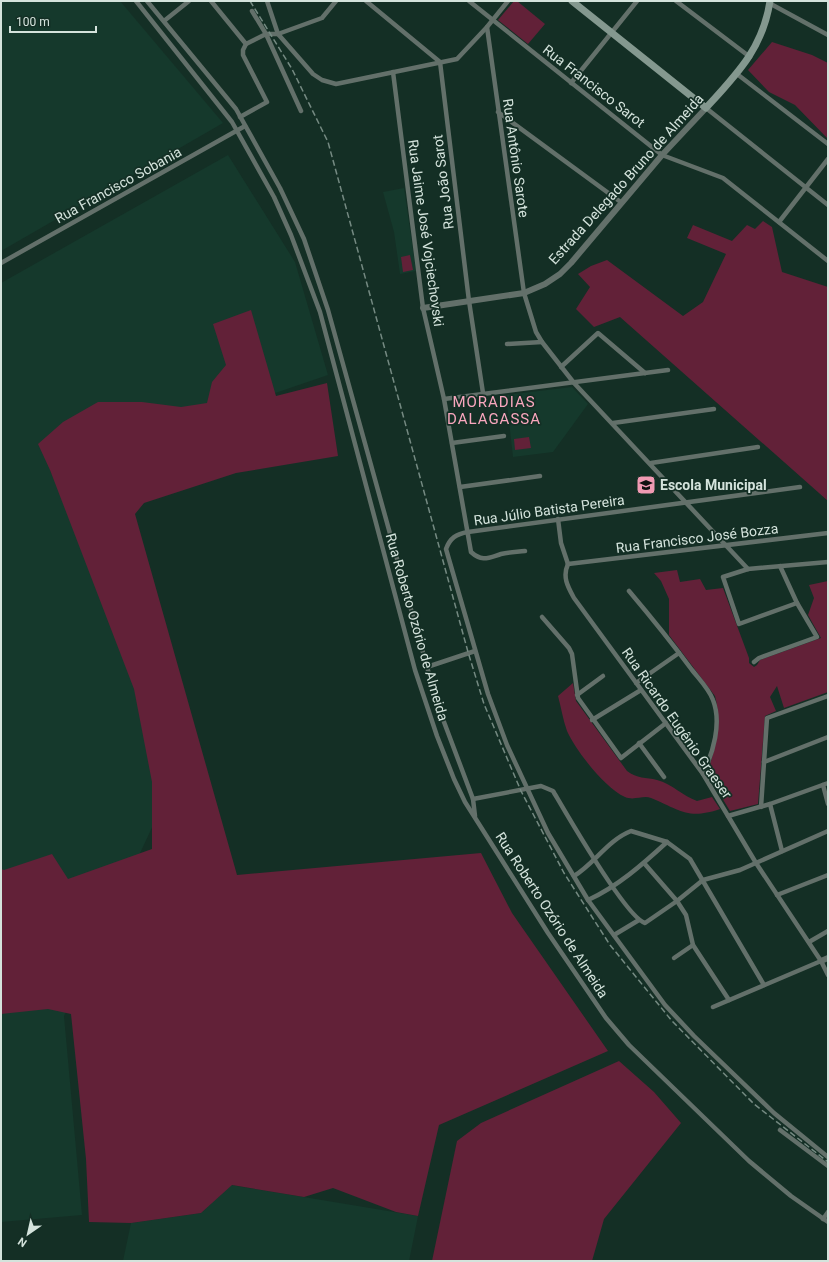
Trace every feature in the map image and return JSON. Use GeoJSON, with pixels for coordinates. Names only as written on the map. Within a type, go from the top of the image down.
{"type":"FeatureCollection","features":[{"type":"Feature","properties":{"kind":"main road"},"geometry":{"type":"LineString","coordinates":[[572,1],[706,108]]}},
{"type":"Feature","properties":{"kind":"main road","name":"Estrada Delegado Bruno de Almeida"},"geometry":{"type":"LineString","coordinates":[[706,108],[737,74],[750,57],[760,38],[770,2]]}},
{"type":"Feature","properties":{"kind":"street","name":"Rua Roberto Ozório de Almeida"},"geometry":{"type":"LineString","coordinates":[[136,1],[184,60],[237,131],[278,205],[301,259],[320,312],[420,686],[454,779],[475,818],[548,933],[606,1018],[625,1040],[736,1150],[775,1183],[826,1220]]}},
{"type":"Feature","properties":{"kind":"street"},"geometry":{"type":"LineString","coordinates":[[147,1],[232,104],[286,201],[310,255],[328,310],[370,466],[427,667],[441,714],[473,799],[475,818]]}},
{"type":"Feature","properties":{"kind":"street"},"geometry":{"type":"LineString","coordinates":[[164,21],[189,1]]}},
{"type":"Feature","properties":{"kind":"street"},"geometry":{"type":"LineString","coordinates":[[211,1],[246,44]]}},
{"type":"Feature","properties":{"kind":"street"},"geometry":{"type":"LineString","coordinates":[[267,1],[278,34],[313,74],[322,80],[336,84],[457,59],[463,55],[508,1]]}},
{"type":"Feature","properties":{"kind":"street"},"geometry":{"type":"LineString","coordinates":[[240,117],[267,102],[243,55],[243,50],[246,44],[266,34],[278,34],[322,18],[336,1]]}},
{"type":"Feature","properties":{"kind":"street"},"geometry":{"type":"LineString","coordinates":[[366,1],[440,62]]}},
{"type":"Feature","properties":{"kind":"street","name":"Rua Francisco Sarot"},"geometry":{"type":"LineString","coordinates":[[469,1],[662,155],[723,178],[828,260]]}},
{"type":"Feature","properties":{"kind":"street"},"geometry":{"type":"LineString","coordinates":[[571,83],[637,1]]}},
{"type":"Feature","properties":{"kind":"street"},"geometry":{"type":"LineString","coordinates":[[676,1],[750,57]]}},
{"type":"Feature","properties":{"kind":"street"},"geometry":{"type":"LineString","coordinates":[[770,2],[828,35]]}},
{"type":"Feature","properties":{"kind":"street"},"geometry":{"type":"LineString","coordinates":[[252,11],[266,34],[302,111]]}},
{"type":"Feature","properties":{"kind":"street","name":"Rua Antônio Sarote"},"geometry":{"type":"LineString","coordinates":[[487,27],[524,293],[536,332],[574,383],[651,463],[748,569]]}},
{"type":"Feature","properties":{"kind":"street"},"geometry":{"type":"LineString","coordinates":[[184,60],[192,54]]}},
{"type":"Feature","properties":{"kind":"street","name":"Rua João Sarot"},"geometry":{"type":"LineString","coordinates":[[440,62],[469,301],[483,393]]}},
{"type":"Feature","properties":{"kind":"street","name":"Rua Jaime José Vojciechovski"},"geometry":{"type":"LineString","coordinates":[[393,72],[423,308],[444,399],[471,552],[477,558],[487,560],[502,554],[524,551]]}},
{"type":"Feature","properties":{"kind":"street"},"geometry":{"type":"LineString","coordinates":[[737,74],[828,144]]}},
{"type":"Feature","properties":{"kind":"street"},"geometry":{"type":"LineString","coordinates":[[706,108],[828,205]]}},
{"type":"Feature","properties":{"kind":"street","name":"Estrada Delegado Bruno de Almeida"},"geometry":{"type":"LineString","coordinates":[[423,308],[524,293],[545,284],[560,274],[662,155],[706,108]]}},
{"type":"Feature","properties":{"kind":"street"},"geometry":{"type":"LineString","coordinates":[[498,112],[622,203]]}},
{"type":"Feature","properties":{"kind":"street","name":"Rua Francisco Sobania"},"geometry":{"type":"LineString","coordinates":[[1,263],[245,126]]}},
{"type":"Feature","properties":{"kind":"street"},"geometry":{"type":"LineString","coordinates":[[248,151],[256,146]]}},
{"type":"Feature","properties":{"kind":"street"},"geometry":{"type":"LineString","coordinates":[[779,222],[828,159]]}},
{"type":"Feature","properties":{"kind":"street"},"geometry":{"type":"LineString","coordinates":[[278,205],[286,201]]}},
{"type":"Feature","properties":{"kind":"street"},"geometry":{"type":"LineString","coordinates":[[301,259],[310,255]]}},
{"type":"Feature","properties":{"kind":"street"},"geometry":{"type":"LineString","coordinates":[[313,294],[322,291]]}},
{"type":"Feature","properties":{"kind":"street"},"geometry":{"type":"LineString","coordinates":[[320,312],[328,310]]}},
{"type":"Feature","properties":{"kind":"street"},"geometry":{"type":"LineString","coordinates":[[561,367],[598,333],[645,373]]}},
{"type":"Feature","properties":{"kind":"street"},"geometry":{"type":"LineString","coordinates":[[507,344],[542,342]]}},
{"type":"Feature","properties":{"kind":"street"},"geometry":{"type":"LineString","coordinates":[[444,399],[668,370]]}},
{"type":"Feature","properties":{"kind":"street"},"geometry":{"type":"LineString","coordinates":[[613,423],[714,410]]}},
{"type":"Feature","properties":{"kind":"street"},"geometry":{"type":"LineString","coordinates":[[452,443],[504,436]]}},
{"type":"Feature","properties":{"kind":"street"},"geometry":{"type":"LineString","coordinates":[[354,441],[363,439]]}},
{"type":"Feature","properties":{"kind":"street"},"geometry":{"type":"LineString","coordinates":[[651,463],[758,447]]}},
{"type":"Feature","properties":{"kind":"street"},"geometry":{"type":"LineString","coordinates":[[361,467],[370,466]]}},
{"type":"Feature","properties":{"kind":"street"},"geometry":{"type":"LineString","coordinates":[[460,487],[540,476]]}},
{"type":"Feature","properties":{"kind":"street","name":"Rua Júlio Batista Pereira"},"geometry":{"type":"LineString","coordinates":[[475,651],[446,549],[449,541],[457,534],[800,487]]}},
{"type":"Feature","properties":{"kind":"street"},"geometry":{"type":"LineString","coordinates":[[558,519],[560,543],[568,564]]}},
{"type":"Feature","properties":{"kind":"street","name":"Rua Francisco José Bozza"},"geometry":{"type":"LineString","coordinates":[[568,564],[828,533]]}},
{"type":"Feature","properties":{"kind":"street"},"geometry":{"type":"LineString","coordinates":[[797,603],[739,624],[723,578],[748,569],[828,562]]}},
{"type":"Feature","properties":{"kind":"street","name":"Rua Ricardo Eugênio Graeser"},"geometry":{"type":"LineString","coordinates":[[568,564],[564,571],[566,583],[574,598],[703,774],[756,863],[809,942],[828,975]]}},
{"type":"Feature","properties":{"kind":"street"},"geometry":{"type":"LineString","coordinates":[[754,662],[759,658],[817,637],[797,603],[780,566]]}},
{"type":"Feature","properties":{"kind":"street"},"geometry":{"type":"LineString","coordinates":[[629,591],[709,692],[714,705],[715,738],[712,752],[703,774]]}},
{"type":"Feature","properties":{"kind":"street"},"geometry":{"type":"LineString","coordinates":[[542,617],[569,648],[572,654],[577,695],[592,720],[621,758],[666,723]]}},
{"type":"Feature","properties":{"kind":"street"},"geometry":{"type":"LineString","coordinates":[[427,667],[475,651],[488,694],[527,790],[548,833],[588,900],[665,1005],[699,1041],[774,1113],[828,1157]]}},
{"type":"Feature","properties":{"kind":"street"},"geometry":{"type":"LineString","coordinates":[[636,683],[679,653]]}},
{"type":"Feature","properties":{"kind":"street"},"geometry":{"type":"LineString","coordinates":[[577,695],[603,676]]}},
{"type":"Feature","properties":{"kind":"street"},"geometry":{"type":"LineString","coordinates":[[592,720],[641,690]]}},
{"type":"Feature","properties":{"kind":"street"},"geometry":{"type":"LineString","coordinates":[[762,807],[767,718],[828,696]]}},
{"type":"Feature","properties":{"kind":"street"},"geometry":{"type":"LineString","coordinates":[[764,762],[828,737]]}},
{"type":"Feature","properties":{"kind":"street"},"geometry":{"type":"LineString","coordinates":[[639,743],[664,777]]}},
{"type":"Feature","properties":{"kind":"street"},"geometry":{"type":"LineString","coordinates":[[728,816],[762,807],[825,784],[828,804]]}},
{"type":"Feature","properties":{"kind":"street"},"geometry":{"type":"LineString","coordinates":[[473,799],[527,790],[541,786],[553,792],[621,900],[642,922],[647,922],[677,901],[702,880],[730,873],[756,863],[828,831]]}},
{"type":"Feature","properties":{"kind":"street"},"geometry":{"type":"LineString","coordinates":[[770,804],[782,851]]}},
{"type":"Feature","properties":{"kind":"street"},"geometry":{"type":"LineString","coordinates":[[574,876],[588,867],[594,859],[631,831],[667,842],[690,859],[764,985]]}},
{"type":"Feature","properties":{"kind":"street"},"geometry":{"type":"LineString","coordinates":[[588,900],[602,894],[644,863],[667,842]]}},
{"type":"Feature","properties":{"kind":"street"},"geometry":{"type":"LineString","coordinates":[[644,863],[677,901],[686,916],[693,945],[729,1000]]}},
{"type":"Feature","properties":{"kind":"street"},"geometry":{"type":"LineString","coordinates":[[777,895],[828,875]]}},
{"type":"Feature","properties":{"kind":"street"},"geometry":{"type":"LineString","coordinates":[[614,935],[639,920]]}},
{"type":"Feature","properties":{"kind":"street"},"geometry":{"type":"LineString","coordinates":[[809,942],[828,931]]}},
{"type":"Feature","properties":{"kind":"street"},"geometry":{"type":"LineString","coordinates":[[674,958],[693,945]]}},
{"type":"Feature","properties":{"kind":"street"},"geometry":{"type":"LineString","coordinates":[[714,1007],[828,958]]}},
{"type":"Feature","properties":{"kind":"street"},"geometry":{"type":"LineString","coordinates":[[780,1130],[828,1166]]}},
{"type":"Feature","properties":{"kind":"street"},"geometry":{"type":"LineString","coordinates":[[826,1220],[828,1212]]}},
{"type":"Feature","properties":{"kind":"shaded area"},"geometry":{"type":"Polygon","coordinates":[[[1,1],[120,1],[223,123],[1,251],[1,1]]]}},
{"type":"Feature","properties":{"kind":"shaded area"},"geometry":{"type":"Polygon","coordinates":[[[514,1],[517,1],[545,24],[528,44],[498,20],[514,1]]]}},
{"type":"Feature","properties":{"kind":"shaded area"},"geometry":{"type":"Polygon","coordinates":[[[772,42],[812,55],[828,63],[828,139],[795,105],[769,92],[748,70],[772,42]]]}},
{"type":"Feature","properties":{"kind":"shaded area"},"geometry":{"type":"Polygon","coordinates":[[[228,155],[295,262],[328,375],[50,470],[183,761],[64,1016],[82,1215],[1,1222],[1,283],[228,155]]]}},
{"type":"Feature","properties":{"kind":"shaded area"},"geometry":{"type":"Polygon","coordinates":[[[404,188],[416,271],[400,274],[394,232],[383,192],[404,188]]]}},
{"type":"Feature","properties":{"kind":"shaded area"},"geometry":{"type":"Polygon","coordinates":[[[763,221],[772,227],[782,272],[828,287],[828,501],[620,317],[594,327],[576,309],[590,287],[578,274],[591,266],[607,260],[683,316],[703,302],[726,254],[687,238],[693,225],[732,241],[747,225],[755,229],[763,221]]]}},
{"type":"Feature","properties":{"kind":"shaded area"},"geometry":{"type":"Polygon","coordinates":[[[410,255],[413,270],[403,272],[401,257],[410,255]]]}},
{"type":"Feature","properties":{"kind":"shaded area"},"geometry":{"type":"Polygon","coordinates":[[[251,310],[276,396],[327,383],[338,456],[236,473],[144,503],[135,514],[237,875],[481,853],[512,913],[608,1051],[439,1125],[418,1216],[396,1212],[333,1188],[304,1197],[232,1185],[201,1213],[131,1223],[89,1222],[86,1159],[71,1014],[48,1009],[1,1014],[1,869],[4,870],[52,854],[68,879],[152,849],[152,782],[134,689],[50,470],[38,444],[63,422],[98,402],[142,402],[181,407],[207,403],[212,382],[226,365],[213,324],[251,310]]]}},
{"type":"Feature","properties":{"kind":"shaded area"},"geometry":{"type":"Polygon","coordinates":[[[572,387],[588,404],[553,452],[513,457],[506,395],[572,387]]]}},
{"type":"Feature","properties":{"kind":"shaded area"},"geometry":{"type":"Polygon","coordinates":[[[529,437],[531,448],[515,450],[514,439],[529,437]]]}},
{"type":"Feature","properties":{"kind":"shaded area"},"geometry":{"type":"Polygon","coordinates":[[[677,570],[680,582],[700,579],[706,590],[723,588],[749,658],[749,663],[754,667],[760,660],[821,638],[808,615],[814,598],[809,585],[828,581],[828,692],[784,708],[777,686],[770,697],[776,711],[765,716],[758,804],[730,811],[707,773],[717,735],[718,715],[715,696],[669,635],[669,599],[661,581],[654,573],[677,570]]]}},
{"type":"Feature","properties":{"kind":"shaded area"},"geometry":{"type":"Polygon","coordinates":[[[573,683],[576,701],[627,771],[638,777],[662,782],[697,801],[712,797],[720,809],[700,814],[692,814],[677,810],[648,797],[625,797],[609,786],[584,758],[567,731],[558,696],[573,683]]]}},
{"type":"Feature","properties":{"kind":"shaded area"},"geometry":{"type":"Polygon","coordinates":[[[619,1061],[654,1092],[681,1123],[604,1219],[592,1261],[432,1261],[457,1141],[481,1123],[619,1061]]]}},
{"type":"Feature","properties":{"kind":"shaded area"},"geometry":{"type":"Polygon","coordinates":[[[231,1185],[418,1216],[409,1261],[123,1261],[131,1223],[201,1213],[231,1185]]]}},
{"type":"Feature","properties":{"kind":"railway"},"geometry":{"type":"LineString","coordinates":[[250,1],[292,69],[328,142],[468,652],[484,704],[521,791],[564,873],[610,945],[672,1021],[754,1104],[828,1162]]}},
{"type":"Feature","properties":{"kind":"place","name":"Escola Municipal"},"geometry":{"type":"Point","coordinates":[646,485]}},
{"type":"Feature","properties":{"kind":"district","name":"MORADIAS DALAGASSA"},"geometry":{"type":"Point","coordinates":[494,410]}}]}
